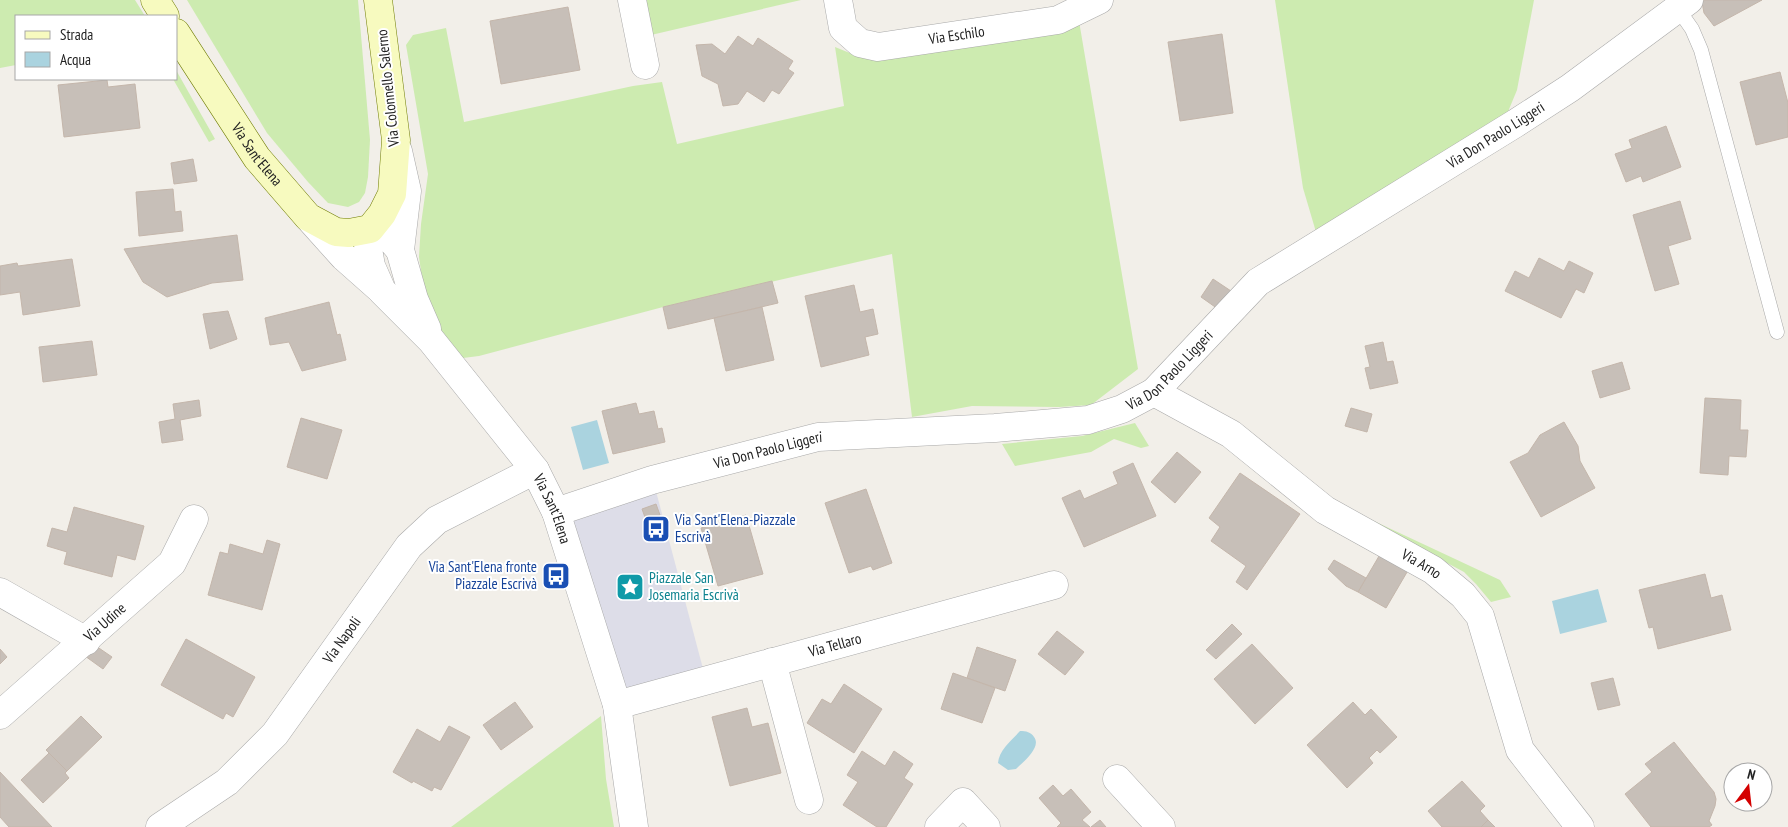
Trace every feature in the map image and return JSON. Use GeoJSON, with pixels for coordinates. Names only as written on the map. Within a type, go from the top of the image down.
{"type":"FeatureCollection","features":[{"type":"Feature","properties":{"kind":"main road"},"geometry":{"type":"LineString","coordinates":[[155,0],[164,15]]}},
{"type":"Feature","properties":{"kind":"main road","name":"Via Colonnello Salerno"},"geometry":{"type":"LineString","coordinates":[[370,229],[382,214],[392,194],[396,140],[378,0]]}},
{"type":"Feature","properties":{"kind":"main road","name":"Via Sant'Elena"},"geometry":{"type":"LineString","coordinates":[[178,36],[257,158],[308,217],[336,232],[349,233],[370,229]]}},
{"type":"Feature","properties":{"kind":"street"},"geometry":{"type":"LineString","coordinates":[[632,0],[645,65]]}},
{"type":"Feature","properties":{"kind":"street","name":"Via Eschilo"},"geometry":{"type":"LineString","coordinates":[[838,0],[843,28],[860,44],[878,48],[1058,20],[1099,0]]}},
{"type":"Feature","properties":{"kind":"street","name":"Via Don Paolo Liggeri"},"geometry":{"type":"LineString","coordinates":[[556,512],[652,480],[818,437],[995,428],[1088,420],[1122,409],[1154,392],[1258,282],[1570,88],[1684,4]]}},
{"type":"Feature","properties":{"kind":"street"},"geometry":{"type":"LineString","coordinates":[[396,140],[407,191],[400,250],[414,298],[431,340]]}},
{"type":"Feature","properties":{"kind":"street"},"geometry":{"type":"LineString","coordinates":[[308,217],[344,257],[382,291],[431,340]]}},
{"type":"Feature","properties":{"kind":"street"},"geometry":{"type":"LineString","coordinates":[[382,291],[371,266],[368,249],[370,229],[387,235],[400,250]]}},
{"type":"Feature","properties":{"kind":"street","name":"Via Sant'Elena"},"geometry":{"type":"LineString","coordinates":[[431,340],[535,470],[556,512],[617,705],[634,827]]}},
{"type":"Feature","properties":{"kind":"street","name":"Via Arno"},"geometry":{"type":"LineString","coordinates":[[1154,392],[1231,434],[1325,510],[1433,570],[1463,595],[1480,616],[1520,750],[1580,827]]}},
{"type":"Feature","properties":{"kind":"street","name":"Via Napoli"},"geometry":{"type":"LineString","coordinates":[[160,827],[227,782],[275,734],[410,546],[437,520],[535,470]]}},
{"type":"Feature","properties":{"kind":"street","name":"Via Udine"},"geometry":{"type":"LineString","coordinates":[[0,714],[172,563],[194,519]]}},
{"type":"Feature","properties":{"kind":"street","name":"Via Tellaro"},"geometry":{"type":"LineString","coordinates":[[617,705],[1054,585]]}},
{"type":"Feature","properties":{"kind":"street"},"geometry":{"type":"LineString","coordinates":[[0,592],[86,640]]}},
{"type":"Feature","properties":{"kind":"street"},"geometry":{"type":"LineString","coordinates":[[772,662],[809,800]]}},
{"type":"Feature","properties":{"kind":"street"},"geometry":{"type":"LineString","coordinates":[[1117,779],[1161,827]]}},
{"type":"Feature","properties":{"kind":"street"},"geometry":{"type":"LineString","coordinates":[[939,827],[963,802],[986,827]]}},
{"type":"Feature","properties":{"kind":"lane"},"geometry":{"type":"LineString","coordinates":[[1684,4],[1701,50],[1777,332]]}},
{"type":"Feature","properties":{"kind":"green space"},"geometry":{"type":"Polygon","coordinates":[[[0,0],[135,0],[144,15],[15,15],[15,65],[0,68],[0,0]]]}},
{"type":"Feature","properties":{"kind":"green space"},"geometry":{"type":"Polygon","coordinates":[[[187,0],[358,0],[370,140],[368,177],[365,193],[359,202],[348,207],[328,203],[308,182],[267,133],[187,0]]]}},
{"type":"Feature","properties":{"kind":"green space"},"geometry":{"type":"Polygon","coordinates":[[[644,0],[801,0],[651,35],[644,0]]]}},
{"type":"Feature","properties":{"kind":"green space"},"geometry":{"type":"Polygon","coordinates":[[[1275,0],[1534,0],[1517,90],[1505,119],[1316,232],[1303,188],[1275,0]]]}},
{"type":"Feature","properties":{"kind":"green space"},"geometry":{"type":"Polygon","coordinates":[[[1079,21],[1138,369],[1091,405],[1059,407],[972,406],[912,417],[892,254],[663,307],[479,356],[463,358],[443,335],[429,305],[423,285],[419,257],[421,224],[428,174],[406,45],[413,35],[446,28],[464,122],[633,86],[662,82],[677,144],[844,106],[835,47],[862,58],[877,57],[1079,21]]]}},
{"type":"Feature","properties":{"kind":"green space"},"geometry":{"type":"Polygon","coordinates":[[[178,74],[215,139],[209,142],[174,80],[178,80],[178,74]]]}},
{"type":"Feature","properties":{"kind":"green space"},"geometry":{"type":"Polygon","coordinates":[[[1135,423],[1149,446],[1141,448],[1114,439],[1091,452],[1015,466],[1002,444],[1082,436],[1135,423]]]}},
{"type":"Feature","properties":{"kind":"green space"},"geometry":{"type":"Polygon","coordinates":[[[1329,500],[1500,580],[1511,597],[1491,602],[1464,572],[1329,500]]]}},
{"type":"Feature","properties":{"kind":"green space"},"geometry":{"type":"Polygon","coordinates":[[[601,716],[606,779],[614,827],[451,827],[601,716]]]}},
{"type":"Feature","properties":{"kind":"shaded area","name":"Piazzale San Josemaria Escrivà"},"geometry":{"type":"Polygon","coordinates":[[[652,480],[706,680],[617,705],[556,512],[652,480]]]}},
{"type":"Feature","properties":{"kind":"water"},"geometry":{"type":"Polygon","coordinates":[[[597,420],[609,463],[583,470],[571,427],[597,420]]]}},
{"type":"Feature","properties":{"kind":"water"},"geometry":{"type":"Polygon","coordinates":[[[1598,589],[1607,622],[1560,634],[1552,601],[1598,589]]]}},
{"type":"Feature","properties":{"kind":"water"},"geometry":{"type":"Polygon","coordinates":[[[1020,731],[1031,734],[1036,741],[1036,745],[1031,754],[1016,769],[1008,770],[998,763],[999,758],[1006,746],[1020,731]]]}},
{"type":"Feature","properties":{"kind":"building"},"geometry":{"type":"Polygon","coordinates":[[[1705,0],[1762,0],[1714,26],[1704,13],[1702,2],[1705,0]]]}},
{"type":"Feature","properties":{"kind":"building"},"geometry":{"type":"Polygon","coordinates":[[[568,7],[580,70],[501,84],[490,21],[568,7]]]}},
{"type":"Feature","properties":{"kind":"building"},"geometry":{"type":"Polygon","coordinates":[[[1222,34],[1233,113],[1180,121],[1168,42],[1222,34]]]}},
{"type":"Feature","properties":{"kind":"building"},"geometry":{"type":"Polygon","coordinates":[[[738,36],[753,46],[758,38],[793,61],[788,69],[794,73],[779,94],[772,90],[764,102],[747,91],[738,104],[723,106],[718,84],[702,76],[696,45],[712,44],[725,54],[738,36]]]}},
{"type":"Feature","properties":{"kind":"building"},"geometry":{"type":"Polygon","coordinates":[[[1780,72],[1788,103],[1788,137],[1756,145],[1740,82],[1780,72]]]}},
{"type":"Feature","properties":{"kind":"building"},"geometry":{"type":"Polygon","coordinates":[[[107,80],[108,87],[135,84],[140,128],[64,137],[58,85],[107,80]]]}},
{"type":"Feature","properties":{"kind":"building"},"geometry":{"type":"Polygon","coordinates":[[[1666,126],[1681,167],[1643,182],[1641,176],[1626,182],[1615,154],[1632,148],[1629,140],[1666,126]]]}},
{"type":"Feature","properties":{"kind":"building"},"geometry":{"type":"Polygon","coordinates":[[[193,159],[197,181],[174,184],[171,163],[193,159]]]}},
{"type":"Feature","properties":{"kind":"building"},"geometry":{"type":"Polygon","coordinates":[[[173,189],[175,212],[181,211],[183,231],[139,236],[136,192],[173,189]]]}},
{"type":"Feature","properties":{"kind":"building"},"geometry":{"type":"Polygon","coordinates":[[[1680,201],[1691,239],[1668,246],[1679,284],[1655,291],[1633,215],[1680,201]]]}},
{"type":"Feature","properties":{"kind":"building"},"geometry":{"type":"Polygon","coordinates":[[[237,235],[243,280],[212,283],[167,297],[143,282],[124,249],[237,235]]]}},
{"type":"Feature","properties":{"kind":"building"},"geometry":{"type":"Polygon","coordinates":[[[1539,258],[1564,271],[1569,261],[1593,273],[1584,293],[1576,289],[1561,318],[1505,291],[1515,271],[1529,278],[1539,258]]]}},
{"type":"Feature","properties":{"kind":"building"},"geometry":{"type":"Polygon","coordinates":[[[72,259],[80,306],[23,315],[20,292],[0,295],[0,266],[17,263],[18,266],[72,259]]]}},
{"type":"Feature","properties":{"kind":"building"},"geometry":{"type":"Polygon","coordinates":[[[1213,279],[1231,291],[1218,309],[1201,297],[1213,279]]]}},
{"type":"Feature","properties":{"kind":"building"},"geometry":{"type":"Polygon","coordinates":[[[772,281],[778,303],[668,329],[663,307],[772,281]]]}},
{"type":"Feature","properties":{"kind":"building"},"geometry":{"type":"Polygon","coordinates":[[[854,285],[860,312],[873,309],[878,334],[865,337],[869,355],[821,367],[805,296],[854,285]]]}},
{"type":"Feature","properties":{"kind":"building"},"geometry":{"type":"Polygon","coordinates":[[[329,302],[337,335],[340,334],[346,360],[302,371],[289,342],[270,345],[265,318],[329,302]]]}},
{"type":"Feature","properties":{"kind":"building"},"geometry":{"type":"Polygon","coordinates":[[[762,307],[774,360],[726,371],[714,318],[762,307]]]}},
{"type":"Feature","properties":{"kind":"building"},"geometry":{"type":"Polygon","coordinates":[[[228,311],[237,339],[210,349],[203,314],[228,311]]]}},
{"type":"Feature","properties":{"kind":"building"},"geometry":{"type":"Polygon","coordinates":[[[92,341],[97,375],[43,382],[39,347],[92,341]]]}},
{"type":"Feature","properties":{"kind":"building"},"geometry":{"type":"Polygon","coordinates":[[[1383,342],[1387,362],[1393,361],[1398,383],[1370,389],[1365,368],[1370,367],[1365,346],[1383,342]]]}},
{"type":"Feature","properties":{"kind":"building"},"geometry":{"type":"Polygon","coordinates":[[[1622,362],[1630,389],[1600,398],[1592,371],[1622,362]]]}},
{"type":"Feature","properties":{"kind":"building"},"geometry":{"type":"Polygon","coordinates":[[[1705,398],[1741,400],[1740,430],[1748,430],[1746,457],[1729,456],[1728,475],[1700,473],[1705,398]]]}},
{"type":"Feature","properties":{"kind":"building"},"geometry":{"type":"Polygon","coordinates":[[[199,400],[201,416],[180,420],[183,440],[162,443],[159,422],[175,419],[173,404],[199,400]]]}},
{"type":"Feature","properties":{"kind":"building"},"geometry":{"type":"Polygon","coordinates":[[[636,403],[639,414],[654,411],[658,429],[662,428],[665,442],[613,454],[602,411],[636,403]]]}},
{"type":"Feature","properties":{"kind":"building"},"geometry":{"type":"Polygon","coordinates":[[[1351,408],[1372,414],[1367,432],[1345,426],[1351,408]]]}},
{"type":"Feature","properties":{"kind":"building"},"geometry":{"type":"Polygon","coordinates":[[[301,418],[342,430],[327,479],[287,467],[301,418]]]}},
{"type":"Feature","properties":{"kind":"building"},"geometry":{"type":"Polygon","coordinates":[[[1564,422],[1578,446],[1580,461],[1595,488],[1541,517],[1510,462],[1528,453],[1540,435],[1564,422]]]}},
{"type":"Feature","properties":{"kind":"building"},"geometry":{"type":"Polygon","coordinates":[[[1177,452],[1201,472],[1175,503],[1151,482],[1177,452]]]}},
{"type":"Feature","properties":{"kind":"building"},"geometry":{"type":"Polygon","coordinates":[[[1133,463],[1156,516],[1084,547],[1062,498],[1080,490],[1084,499],[1118,484],[1113,472],[1133,463]]]}},
{"type":"Feature","properties":{"kind":"building"},"geometry":{"type":"Polygon","coordinates":[[[1240,473],[1300,514],[1247,590],[1236,582],[1246,566],[1211,541],[1220,527],[1209,518],[1240,473]]]}},
{"type":"Feature","properties":{"kind":"building"},"geometry":{"type":"Polygon","coordinates":[[[866,489],[892,563],[873,570],[871,566],[849,573],[825,503],[866,489]]]}},
{"type":"Feature","properties":{"kind":"building"},"geometry":{"type":"Polygon","coordinates":[[[656,504],[660,515],[646,520],[642,509],[656,504]]]}},
{"type":"Feature","properties":{"kind":"building"},"geometry":{"type":"Polygon","coordinates":[[[74,507],[144,526],[135,560],[117,555],[112,577],[64,564],[67,552],[47,546],[52,528],[67,532],[74,507]]]}},
{"type":"Feature","properties":{"kind":"building"},"geometry":{"type":"Polygon","coordinates":[[[746,515],[763,574],[718,586],[701,528],[746,515]]]}},
{"type":"Feature","properties":{"kind":"building"},"geometry":{"type":"Polygon","coordinates":[[[267,540],[280,544],[262,610],[208,595],[220,552],[228,554],[230,544],[263,554],[267,540]]]}},
{"type":"Feature","properties":{"kind":"building"},"geometry":{"type":"Polygon","coordinates":[[[1382,551],[1410,567],[1386,608],[1358,592],[1382,551]]]}},
{"type":"Feature","properties":{"kind":"building"},"geometry":{"type":"Polygon","coordinates":[[[1334,560],[1366,578],[1358,592],[1346,586],[1328,569],[1334,560]]]}},
{"type":"Feature","properties":{"kind":"building"},"geometry":{"type":"Polygon","coordinates":[[[1705,574],[1711,598],[1722,595],[1731,630],[1658,649],[1653,627],[1649,628],[1639,590],[1705,574]]]}},
{"type":"Feature","properties":{"kind":"building"},"geometry":{"type":"Polygon","coordinates":[[[1232,624],[1242,634],[1216,659],[1206,650],[1232,624]]]}},
{"type":"Feature","properties":{"kind":"building"},"geometry":{"type":"Polygon","coordinates":[[[1057,631],[1084,652],[1065,675],[1038,654],[1057,631]]]}},
{"type":"Feature","properties":{"kind":"building"},"geometry":{"type":"Polygon","coordinates":[[[186,639],[255,677],[233,717],[226,713],[223,719],[161,685],[186,639]]]}},
{"type":"Feature","properties":{"kind":"building"},"geometry":{"type":"Polygon","coordinates":[[[93,644],[112,657],[103,669],[85,656],[93,644]]]}},
{"type":"Feature","properties":{"kind":"building"},"geometry":{"type":"Polygon","coordinates":[[[1252,644],[1293,688],[1255,724],[1214,679],[1252,644]]]}},
{"type":"Feature","properties":{"kind":"building"},"geometry":{"type":"Polygon","coordinates":[[[977,647],[1016,660],[1005,691],[967,678],[977,647]]]}},
{"type":"Feature","properties":{"kind":"building"},"geometry":{"type":"Polygon","coordinates":[[[0,649],[7,657],[0,664],[0,649]]]}},
{"type":"Feature","properties":{"kind":"building"},"geometry":{"type":"Polygon","coordinates":[[[953,673],[995,688],[982,723],[941,709],[953,673]]]}},
{"type":"Feature","properties":{"kind":"building"},"geometry":{"type":"Polygon","coordinates":[[[1613,678],[1620,705],[1598,710],[1591,683],[1613,678]]]}},
{"type":"Feature","properties":{"kind":"building"},"geometry":{"type":"Polygon","coordinates":[[[844,684],[882,709],[854,753],[807,723],[822,699],[831,704],[844,684]]]}},
{"type":"Feature","properties":{"kind":"building"},"geometry":{"type":"Polygon","coordinates":[[[515,702],[533,727],[501,750],[483,725],[515,702]]]}},
{"type":"Feature","properties":{"kind":"building"},"geometry":{"type":"Polygon","coordinates":[[[1353,702],[1365,715],[1371,709],[1397,737],[1380,753],[1377,750],[1369,758],[1373,763],[1347,788],[1307,745],[1353,702]]]}},
{"type":"Feature","properties":{"kind":"building"},"geometry":{"type":"Polygon","coordinates":[[[747,708],[752,727],[768,723],[781,773],[730,786],[712,717],[747,708]]]}},
{"type":"Feature","properties":{"kind":"building"},"geometry":{"type":"Polygon","coordinates":[[[81,716],[102,737],[67,771],[46,750],[81,716]]]}},
{"type":"Feature","properties":{"kind":"building"},"geometry":{"type":"Polygon","coordinates":[[[449,726],[470,737],[441,790],[434,787],[432,791],[413,781],[412,783],[393,772],[417,729],[440,742],[449,726]]]}},
{"type":"Feature","properties":{"kind":"building"},"geometry":{"type":"Polygon","coordinates":[[[1674,742],[1714,792],[1715,806],[1709,821],[1712,825],[1709,827],[1651,827],[1625,794],[1652,772],[1645,764],[1674,742]]]}},
{"type":"Feature","properties":{"kind":"building"},"geometry":{"type":"Polygon","coordinates":[[[862,751],[885,766],[894,751],[913,764],[904,778],[913,784],[886,827],[877,827],[843,805],[858,782],[847,775],[862,751]]]}},
{"type":"Feature","properties":{"kind":"building"},"geometry":{"type":"Polygon","coordinates":[[[49,753],[67,771],[65,773],[69,778],[43,803],[21,780],[49,753]]]}},
{"type":"Feature","properties":{"kind":"building"},"geometry":{"type":"Polygon","coordinates":[[[0,772],[52,827],[9,827],[0,817],[0,772]]]}},
{"type":"Feature","properties":{"kind":"building"},"geometry":{"type":"Polygon","coordinates":[[[1462,781],[1485,806],[1480,811],[1488,820],[1481,827],[1442,827],[1428,811],[1462,781]]]}},
{"type":"Feature","properties":{"kind":"building"},"geometry":{"type":"Polygon","coordinates":[[[1053,785],[1063,796],[1071,789],[1091,812],[1082,820],[1090,827],[1057,827],[1061,823],[1039,798],[1053,785]]]}},
{"type":"Feature","properties":{"kind":"building"},"geometry":{"type":"Polygon","coordinates":[[[1100,820],[1106,827],[1091,827],[1100,820]]]}},
{"type":"Feature","properties":{"kind":"building"},"geometry":{"type":"Polygon","coordinates":[[[1488,820],[1495,827],[1481,827],[1488,820]]]}},
{"type":"Feature","properties":{"kind":"place","name":"Via Sant'Elena-Piazzale Escrivà"},"geometry":{"type":"Point","coordinates":[656,529]}},
{"type":"Feature","properties":{"kind":"place","name":"Via Sant'Elena fronte Piazzale Escrivà"},"geometry":{"type":"Point","coordinates":[556,576]}},
{"type":"Feature","properties":{"kind":"place","name":"Piazzale San Josemaria Escrivà"},"geometry":{"type":"Point","coordinates":[630,587]}}]}
